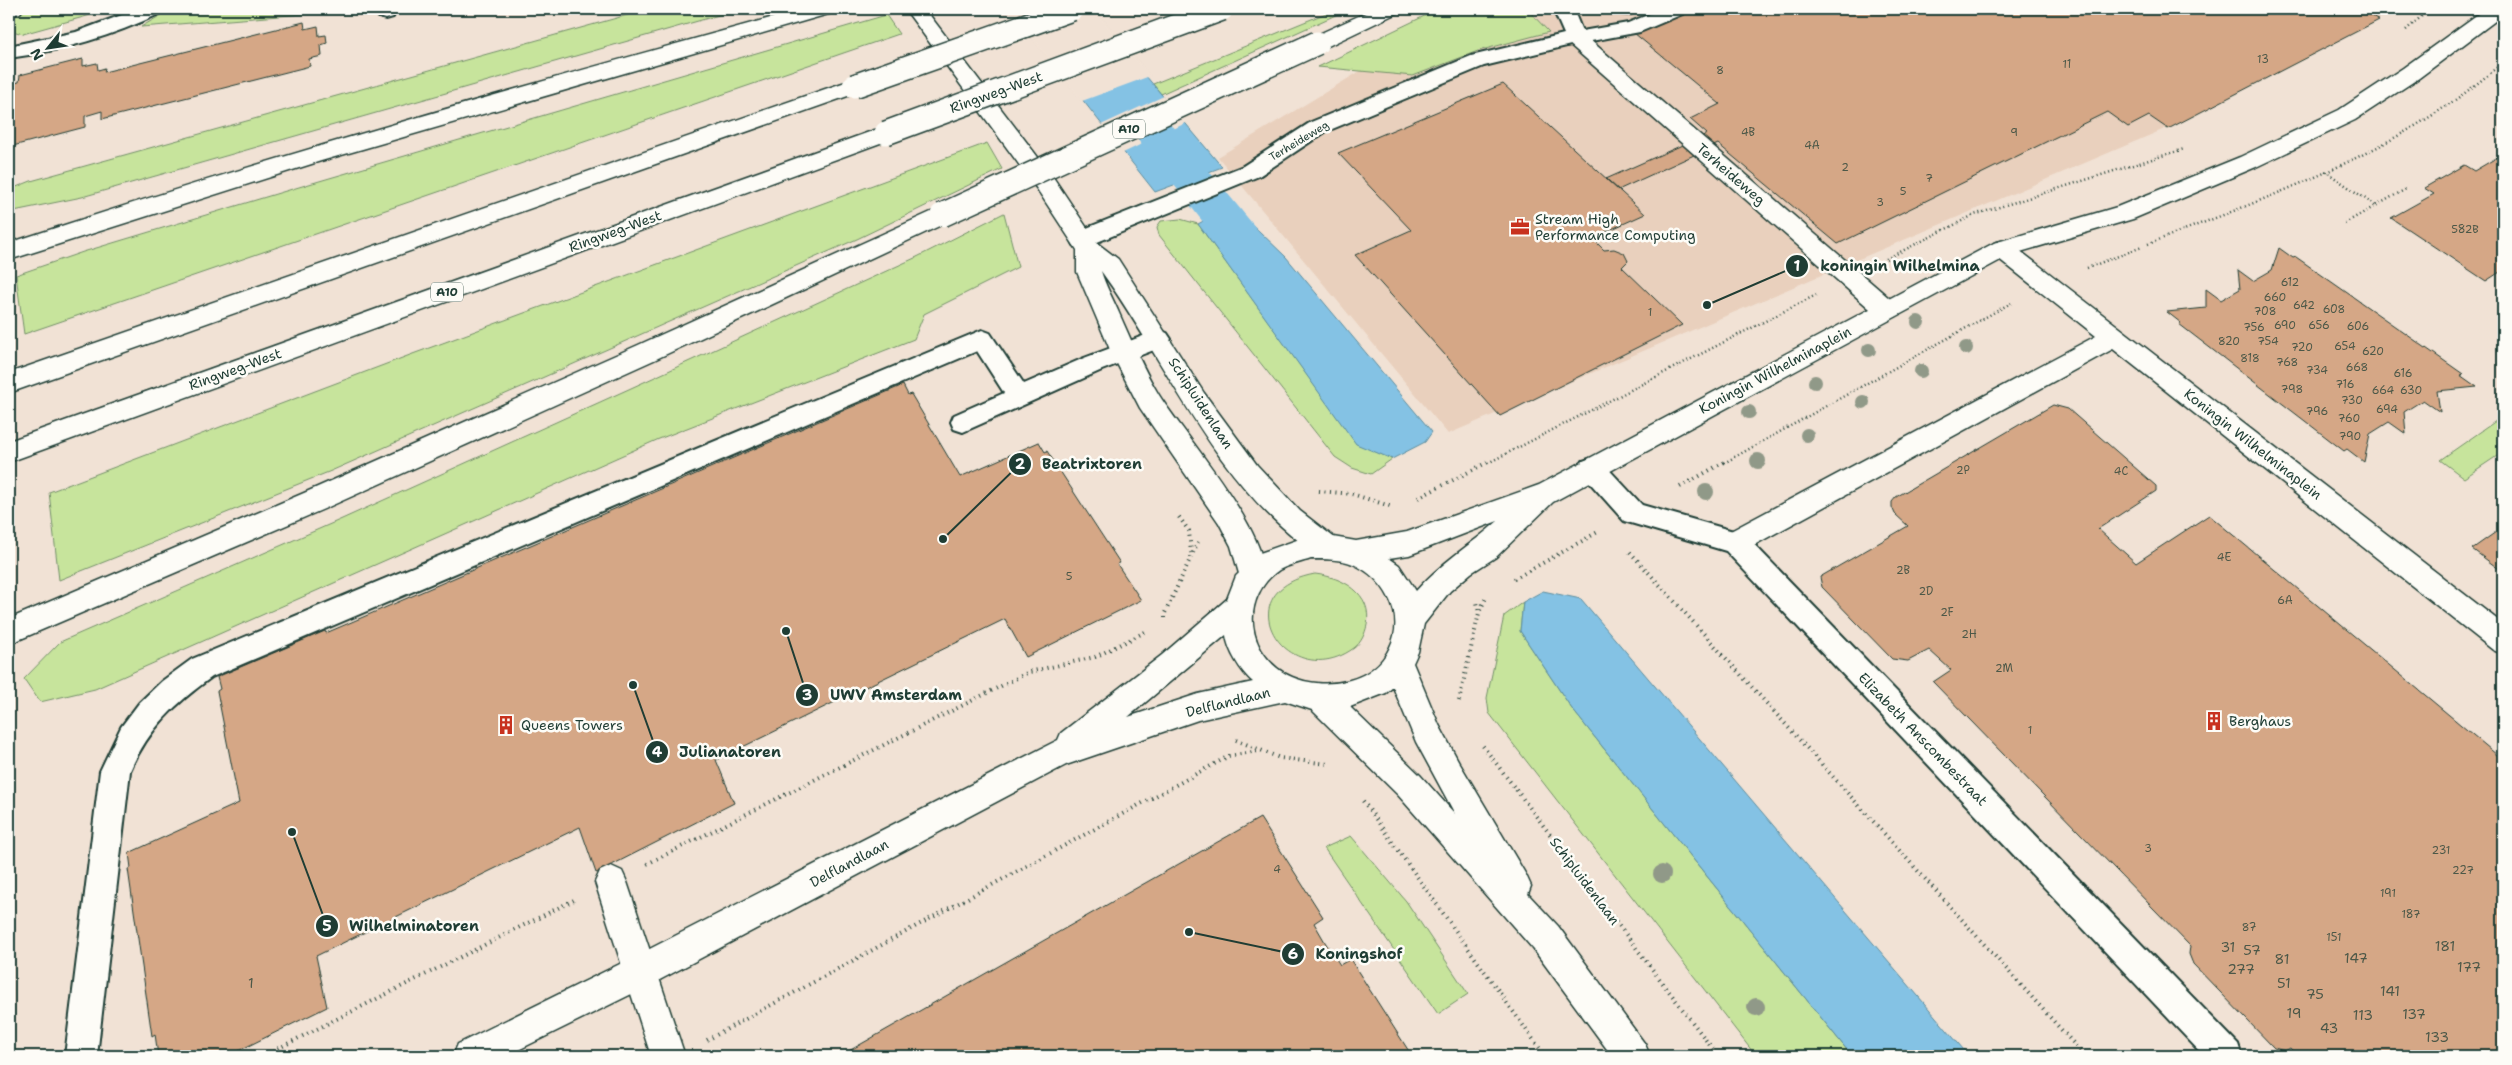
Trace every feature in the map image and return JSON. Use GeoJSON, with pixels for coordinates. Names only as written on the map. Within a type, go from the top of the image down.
{"type":"FeatureCollection","features":[{"type":"Feature","properties":{"kind":"main road"},"geometry":{"type":"LineString","coordinates":[[9,10],[13,9]]}},
{"type":"Feature","properties":{"kind":"main road"},"geometry":{"type":"LineString","coordinates":[[9,252],[223,181],[355,141],[825,9]]}},
{"type":"Feature","properties":{"kind":"main road","name":"Schipluidenlaan"},"geometry":{"type":"LineString","coordinates":[[915,9],[1045,183],[1086,244],[1110,265],[1159,339],[1196,400],[1248,473],[1290,519],[1326,546]]}},
{"type":"Feature","properties":{"kind":"main road"},"geometry":{"type":"LineString","coordinates":[[9,383],[1072,9]]}},
{"type":"Feature","properties":{"kind":"main road","name":"Ringweg-West"},"geometry":{"type":"LineString","coordinates":[[9,452],[1222,9]]}},
{"type":"Feature","properties":{"kind":"main road","name":"A10"},"geometry":{"type":"LineString","coordinates":[[9,632],[314,501],[645,353],[1390,9]]}},
{"type":"Feature","properties":{"kind":"main road","name":"Koningin Wilhelminaplein"},"geometry":{"type":"LineString","coordinates":[[1356,552],[1409,543],[1465,521],[1548,493],[2002,249],[2125,213],[2248,162],[2348,115],[2498,9]]}},
{"type":"Feature","properties":{"kind":"main road","name":"Terheideweg"},"geometry":{"type":"LineString","coordinates":[[1575,38],[1887,310]]}},
{"type":"Feature","properties":{"kind":"main road"},"geometry":{"type":"LineString","coordinates":[[1086,244],[1089,272],[1124,352],[1149,401],[1229,515],[1245,546],[1252,576]]}},
{"type":"Feature","properties":{"kind":"main road","name":"Koningin Wilhelminaplein"},"geometry":{"type":"LineString","coordinates":[[2002,249],[2503,641]]}},
{"type":"Feature","properties":{"kind":"main road"},"geometry":{"type":"LineString","coordinates":[[1735,542],[2115,336]]}},
{"type":"Feature","properties":{"kind":"main road","name":"Koningin Wilhelminaplein"},"geometry":{"type":"LineString","coordinates":[[1410,620],[1440,584],[1461,565],[1486,549],[1548,493]]}},
{"type":"Feature","properties":{"kind":"main road"},"geometry":{"type":"LineString","coordinates":[[1326,546],[1356,552],[1370,559],[1392,578],[1406,600],[1410,620],[1409,638],[1398,662],[1389,673],[1366,688],[1340,696],[1318,696],[1285,688],[1262,673],[1245,653],[1237,631],[1237,608],[1240,597],[1252,576],[1270,560],[1281,554],[1311,547],[1326,546]]}},
{"type":"Feature","properties":{"kind":"main road","name":"Delflandlaan"},"geometry":{"type":"LineString","coordinates":[[1058,754],[1172,664],[1237,608]]}},
{"type":"Feature","properties":{"kind":"main road"},"geometry":{"type":"LineString","coordinates":[[1398,662],[1427,732],[1449,774],[1546,938]]}},
{"type":"Feature","properties":{"kind":"main road","name":"Delflandlaan"},"geometry":{"type":"LineString","coordinates":[[470,1056],[640,972],[1058,754],[1198,707],[1285,688]]}},
{"type":"Feature","properties":{"kind":"main road"},"geometry":{"type":"LineString","coordinates":[[1318,696],[1409,785],[1546,938],[1633,1056]]}},
{"type":"Feature","properties":{"kind":"main road"},"geometry":{"type":"LineString","coordinates":[[611,882],[668,1056]]}},
{"type":"Feature","properties":{"kind":"lane"},"geometry":{"type":"LineString","coordinates":[[9,52],[66,42],[126,22],[154,9]]}},
{"type":"Feature","properties":{"kind":"lane"},"geometry":{"type":"LineString","coordinates":[[1563,9],[1575,38]]}},
{"type":"Feature","properties":{"kind":"lane","name":"Terheideweg"},"geometry":{"type":"LineString","coordinates":[[1086,244],[1160,208],[1251,171],[1318,128],[1460,68],[1478,61],[1575,38],[1633,28],[1678,9]]}},
{"type":"Feature","properties":{"kind":"lane"},"geometry":{"type":"LineString","coordinates":[[81,1056],[116,771],[127,742],[145,714],[171,690],[202,668],[982,339],[1019,397]]}},
{"type":"Feature","properties":{"kind":"lane"},"geometry":{"type":"LineString","coordinates":[[963,422],[1124,352],[1159,339]]}},
{"type":"Feature","properties":{"kind":"lane"},"geometry":{"type":"LineString","coordinates":[[1592,468],[1633,513],[1735,542]]}},
{"type":"Feature","properties":{"kind":"lane","name":"Elizabeth Anscombestraat"},"geometry":{"type":"LineString","coordinates":[[1735,542],[2226,1056]]}},
{"type":"Feature","properties":{"kind":"path"},"geometry":{"type":"LineString","coordinates":[[1510,582],[2045,284],[2200,224],[2388,142],[2444,111],[2479,86],[2503,62]]}},
{"type":"Feature","properties":{"kind":"path"},"geometry":{"type":"LineString","coordinates":[[2325,171],[2376,206]]}},
{"type":"Feature","properties":{"kind":"path"},"geometry":{"type":"LineString","coordinates":[[2344,223],[2406,189]]}},
{"type":"Feature","properties":{"kind":"path"},"geometry":{"type":"LineString","coordinates":[[1269,498],[1312,491],[1352,494],[1389,505],[1411,517],[1434,534]]}},
{"type":"Feature","properties":{"kind":"path"},"geometry":{"type":"LineString","coordinates":[[1178,515],[1189,531],[1191,553]]}},
{"type":"Feature","properties":{"kind":"path"},"geometry":{"type":"LineString","coordinates":[[1160,620],[1165,613],[1191,553],[1202,536],[1229,515]]}},
{"type":"Feature","properties":{"kind":"path"},"geometry":{"type":"LineString","coordinates":[[1608,527],[2084,1056]]}},
{"type":"Feature","properties":{"kind":"path"},"geometry":{"type":"LineString","coordinates":[[1461,565],[1475,593],[1479,613]]}},
{"type":"Feature","properties":{"kind":"path"},"geometry":{"type":"LineString","coordinates":[[1427,732],[1436,726],[1459,701],[1480,605],[1490,595]]}},
{"type":"Feature","properties":{"kind":"path"},"geometry":{"type":"LineString","coordinates":[[1165,613],[1166,632],[1172,664]]}},
{"type":"Feature","properties":{"kind":"path"},"geometry":{"type":"LineString","coordinates":[[263,1056],[1029,672],[1095,657],[1151,628]]}},
{"type":"Feature","properties":{"kind":"path"},"geometry":{"type":"LineString","coordinates":[[1459,701],[1463,709]]}},
{"type":"Feature","properties":{"kind":"path"},"geometry":{"type":"LineString","coordinates":[[1198,707],[1228,735],[1258,751],[1301,763],[1323,765],[1358,762],[1380,756]]}},
{"type":"Feature","properties":{"kind":"path","name":"Schipluidenlaan"},"geometry":{"type":"LineString","coordinates":[[1481,741],[1718,1056]]}},
{"type":"Feature","properties":{"kind":"path"},"geometry":{"type":"LineString","coordinates":[[704,1042],[1229,756],[1258,751]]}},
{"type":"Feature","properties":{"kind":"path"},"geometry":{"type":"LineString","coordinates":[[1323,765],[1331,770]]}},
{"type":"Feature","properties":{"kind":"path"},"geometry":{"type":"LineString","coordinates":[[1360,796],[1545,1056]]}},
{"type":"Feature","properties":{"kind":"shaded area"},"geometry":{"type":"Polygon","coordinates":[[[1463,9],[2393,9],[2181,122],[1448,434],[1218,157],[1463,9]]]}},
{"type":"Feature","properties":{"kind":"green space"},"geometry":{"type":"Polygon","coordinates":[[[9,9],[112,9],[23,34],[9,30],[9,9]]]}},
{"type":"Feature","properties":{"kind":"green space"},"geometry":{"type":"Polygon","coordinates":[[[171,9],[367,9],[141,27],[171,9]]]}},
{"type":"Feature","properties":{"kind":"green space"},"geometry":{"type":"Polygon","coordinates":[[[649,9],[740,9],[82,197],[9,212],[9,190],[31,181],[649,9]]]}},
{"type":"Feature","properties":{"kind":"green space"},"geometry":{"type":"Polygon","coordinates":[[[1336,9],[1349,9],[1161,94],[1153,84],[1336,9]]]}},
{"type":"Feature","properties":{"kind":"green space"},"geometry":{"type":"Polygon","coordinates":[[[1439,9],[1527,9],[1549,32],[1478,51],[1413,76],[1318,67],[1439,9]]]}},
{"type":"Feature","properties":{"kind":"green space"},"geometry":{"type":"Polygon","coordinates":[[[886,15],[899,34],[24,334],[16,275],[83,252],[299,187],[886,15]]]}},
{"type":"Feature","properties":{"kind":"green space"},"geometry":{"type":"Polygon","coordinates":[[[987,143],[1002,169],[857,239],[331,471],[59,580],[49,492],[410,355],[987,143]]]}},
{"type":"Feature","properties":{"kind":"green space"},"geometry":{"type":"Polygon","coordinates":[[[1004,213],[1018,267],[924,314],[914,339],[659,439],[95,689],[40,702],[24,679],[60,642],[342,519],[631,388],[917,257],[1004,213]]]}},
{"type":"Feature","properties":{"kind":"green space"},"geometry":{"type":"Polygon","coordinates":[[[1180,219],[1198,224],[1356,443],[1392,459],[1371,474],[1352,468],[1335,457],[1159,235],[1157,227],[1161,221],[1180,219]]]}},
{"type":"Feature","properties":{"kind":"green space"},"geometry":{"type":"Polygon","coordinates":[[[2503,416],[2503,452],[2464,478],[2440,460],[2503,416]]]}},
{"type":"Feature","properties":{"kind":"green space"},"geometry":{"type":"Polygon","coordinates":[[[1315,574],[1335,579],[1353,589],[1365,604],[1368,614],[1367,625],[1359,644],[1330,659],[1307,659],[1288,650],[1274,635],[1269,618],[1272,599],[1287,584],[1315,574]]]}},
{"type":"Feature","properties":{"kind":"green space"},"geometry":{"type":"Polygon","coordinates":[[[1523,602],[1520,631],[1572,709],[1852,1056],[1756,1056],[1489,713],[1487,698],[1504,616],[1523,602]]]}},
{"type":"Feature","properties":{"kind":"green space"},"geometry":{"type":"Polygon","coordinates":[[[1351,836],[1406,901],[1468,994],[1438,1014],[1324,848],[1351,836]]]}},
{"type":"Feature","properties":{"kind":"water"},"geometry":{"type":"Polygon","coordinates":[[[1011,9],[1090,9],[1222,167],[1155,192],[1011,9]]]}},
{"type":"Feature","properties":{"kind":"water"},"geometry":{"type":"Polygon","coordinates":[[[1232,205],[1286,257],[1432,432],[1425,442],[1392,459],[1356,444],[1198,224],[1232,205]]]}},
{"type":"Feature","properties":{"kind":"water"},"geometry":{"type":"Polygon","coordinates":[[[1543,591],[1581,599],[1969,1056],[1852,1056],[1572,709],[1520,631],[1523,602],[1543,591]]]}},
{"type":"Feature","properties":{"kind":"pier"},"geometry":{"type":"Polygon","coordinates":[[[1009,9],[1094,9],[1150,76],[1082,101],[1009,9]]]}},
{"type":"Feature","properties":{"kind":"pier"},"geometry":{"type":"Polygon","coordinates":[[[1166,95],[1188,122],[1123,153],[1101,125],[1166,95]]]}},
{"type":"Feature","properties":{"kind":"building"},"geometry":{"type":"Polygon","coordinates":[[[1594,9],[1653,9],[1628,16],[1612,15],[1594,9]]]}},
{"type":"Feature","properties":{"kind":"building"},"geometry":{"type":"Polygon","coordinates":[[[1692,9],[2360,9],[2379,20],[2168,129],[2149,116],[2128,127],[2107,112],[1838,244],[1718,144],[1618,190],[1606,179],[1707,134],[1690,119],[1720,104],[1634,33],[1692,9]]]}},
{"type":"Feature","properties":{"kind":"building"},"geometry":{"type":"Polygon","coordinates":[[[304,22],[305,29],[318,26],[319,36],[326,35],[327,43],[321,45],[322,56],[309,59],[310,66],[102,119],[102,111],[85,116],[85,127],[9,147],[9,84],[19,82],[20,75],[83,59],[83,66],[97,63],[98,70],[105,68],[104,72],[304,22]]]}},
{"type":"Feature","properties":{"kind":"building"},"geometry":{"type":"Polygon","coordinates":[[[1503,84],[1645,214],[1592,238],[1604,250],[1614,249],[1624,253],[1628,261],[1622,267],[1682,325],[1500,416],[1355,255],[1411,230],[1338,153],[1503,84]]]}},
{"type":"Feature","properties":{"kind":"building"},"geometry":{"type":"Polygon","coordinates":[[[2503,154],[2503,270],[2486,281],[2391,218],[2434,194],[2424,188],[2464,165],[2474,171],[2503,154]]]}},
{"type":"Feature","properties":{"kind":"building"},"geometry":{"type":"Polygon","coordinates":[[[2279,248],[2293,258],[2296,257],[2463,374],[2460,375],[2477,387],[2437,391],[2440,412],[2423,400],[2404,412],[2406,434],[2389,422],[2370,434],[2364,462],[2347,449],[2344,451],[2179,324],[2181,323],[2167,312],[2206,308],[2206,289],[2221,300],[2240,289],[2238,270],[2253,281],[2272,270],[2279,248]]]}},
{"type":"Feature","properties":{"kind":"building","name":"Queens Towers"},"geometry":{"type":"Polygon","coordinates":[[[903,385],[908,395],[911,394],[960,477],[1039,442],[1045,452],[1047,451],[1120,563],[1117,564],[1141,600],[1026,657],[1005,619],[716,760],[734,803],[596,873],[580,827],[316,956],[327,1007],[228,1056],[158,1056],[155,1034],[152,1036],[128,869],[131,868],[129,853],[239,803],[217,691],[220,689],[217,677],[325,631],[326,633],[903,385]]]}},
{"type":"Feature","properties":{"kind":"building","name":"Berghaus"},"geometry":{"type":"Polygon","coordinates":[[[2053,405],[2068,409],[2156,486],[2156,491],[2098,529],[2136,563],[2209,515],[2503,760],[2503,1056],[2298,1056],[2290,1048],[2285,1051],[2274,1048],[2193,964],[2189,954],[2190,946],[1933,682],[1951,670],[1929,650],[1908,661],[1892,659],[1822,587],[1820,577],[1908,526],[1895,514],[1892,507],[1892,502],[1896,497],[2053,405]]]}},
{"type":"Feature","properties":{"kind":"building"},"geometry":{"type":"Polygon","coordinates":[[[2503,527],[2503,572],[2472,549],[2503,527]]]}},
{"type":"Feature","properties":{"kind":"building"},"geometry":{"type":"Polygon","coordinates":[[[1260,818],[1323,917],[1314,923],[1325,942],[1340,965],[1350,959],[1412,1056],[840,1056],[1260,818]]]}},
{"type":"Feature","properties":{"kind":"waterway"},"geometry":{"type":"LineString","coordinates":[[1148,124],[1263,267]]}},
{"type":"Feature","properties":{"kind":"place","name":"Stream High Performance Computing"},"geometry":{"type":"Point","coordinates":[1520,227]}},
{"type":"Feature","properties":{"kind":"place","name":"koningin Wilhelmina"},"geometry":{"type":"Point","coordinates":[1707,305]}},
{"type":"Feature","properties":{"kind":"place","name":"Beatrixtoren"},"geometry":{"type":"Point","coordinates":[943,539]}},
{"type":"Feature","properties":{"kind":"place","name":"UWV Amsterdam"},"geometry":{"type":"Point","coordinates":[786,631]}},
{"type":"Feature","properties":{"kind":"place","name":"Julianatoren"},"geometry":{"type":"Point","coordinates":[633,685]}},
{"type":"Feature","properties":{"kind":"place","name":"Berghaus"},"geometry":{"type":"Point","coordinates":[2214,721]}},
{"type":"Feature","properties":{"kind":"place","name":"Queens Towers"},"geometry":{"type":"Point","coordinates":[506,725]}},
{"type":"Feature","properties":{"kind":"place","name":"Wilhelminatoren"},"geometry":{"type":"Point","coordinates":[292,832]}},
{"type":"Feature","properties":{"kind":"place","name":"Koningshof"},"geometry":{"type":"Point","coordinates":[1189,932]}}]}
